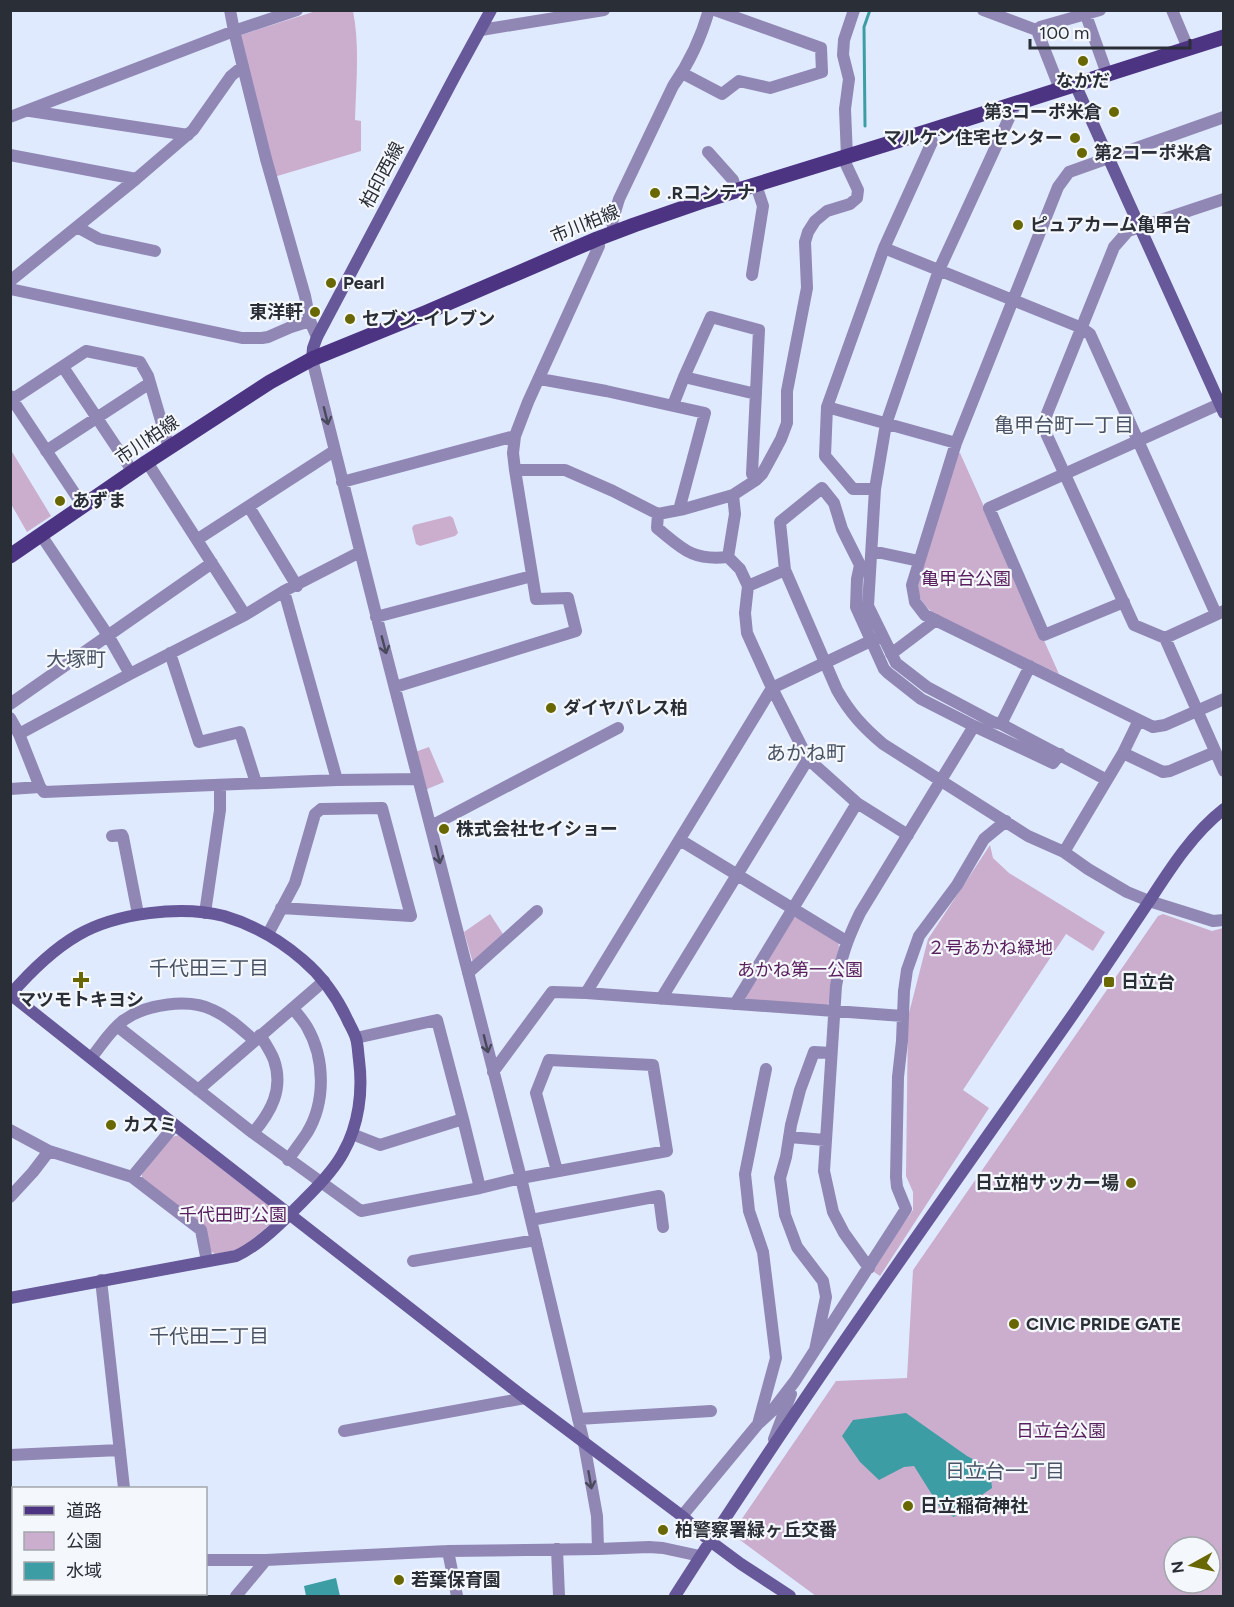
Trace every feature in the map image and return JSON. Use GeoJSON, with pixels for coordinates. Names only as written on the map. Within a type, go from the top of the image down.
{"type":"FeatureCollection","features":[{"type":"Feature","properties":{"kind":"main road","name":"市川柏線"},"geometry":{"type":"LineString","coordinates":[[10,556],[147,462],[270,382],[312,359],[615,232],[736,191],[929,132],[1224,37]]}},
{"type":"Feature","properties":{"kind":"street"},"geometry":{"type":"LineString","coordinates":[[230,10],[266,159],[310,321],[317,337]]}},
{"type":"Feature","properties":{"kind":"street"},"geometry":{"type":"LineString","coordinates":[[10,117],[234,31],[297,10]]}},
{"type":"Feature","properties":{"kind":"street","name":"柏印西線"},"geometry":{"type":"LineString","coordinates":[[312,359],[317,337],[491,10]]}},
{"type":"Feature","properties":{"kind":"street"},"geometry":{"type":"LineString","coordinates":[[481,30],[604,10]]}},
{"type":"Feature","properties":{"kind":"street"},"geometry":{"type":"LineString","coordinates":[[615,232],[612,222],[619,199],[673,86],[697,46],[710,10]]}},
{"type":"Feature","properties":{"kind":"street"},"geometry":{"type":"LineString","coordinates":[[682,73],[722,94],[740,81],[770,88],[822,72],[821,48],[715,10]]}},
{"type":"Feature","properties":{"kind":"street"},"geometry":{"type":"LineString","coordinates":[[514,470],[565,470],[623,495],[658,514],[709,503],[733,495],[762,474],[787,423],[787,391],[807,288],[805,242],[808,232],[815,221],[827,211],[850,204],[857,198],[858,190],[845,158],[849,80],[843,55],[844,40],[854,10]]}},
{"type":"Feature","properties":{"kind":"street"},"geometry":{"type":"LineString","coordinates":[[983,10],[1039,31]]}},
{"type":"Feature","properties":{"kind":"street"},"geometry":{"type":"LineString","coordinates":[[1060,89],[1038,33],[1040,27],[1100,10]]}},
{"type":"Feature","properties":{"kind":"street"},"geometry":{"type":"LineString","coordinates":[[1172,10],[1188,48]]}},
{"type":"Feature","properties":{"kind":"street"},"geometry":{"type":"LineString","coordinates":[[1086,15],[1107,74]]}},
{"type":"Feature","properties":{"kind":"street"},"geometry":{"type":"LineString","coordinates":[[10,281],[188,135],[231,76],[243,66]]}},
{"type":"Feature","properties":{"kind":"street"},"geometry":{"type":"LineString","coordinates":[[1075,84],[1222,406],[989,508],[1044,635],[1124,602]]}},
{"type":"Feature","properties":{"kind":"street"},"geometry":{"type":"LineString","coordinates":[[1016,103],[939,270],[886,424],[874,489],[868,606],[884,669],[921,699],[1053,763],[1060,754]]}},
{"type":"Feature","properties":{"kind":"street"},"geometry":{"type":"LineString","coordinates":[[29,110],[188,135]]}},
{"type":"Feature","properties":{"kind":"street"},"geometry":{"type":"LineString","coordinates":[[1224,117],[1070,172],[1058,187],[956,443],[912,585],[915,602],[926,615],[1153,726],[1165,725],[1224,699]]}},
{"type":"Feature","properties":{"kind":"street"},"geometry":{"type":"LineString","coordinates":[[874,489],[853,489],[825,456],[827,407],[884,248],[932,142],[929,132]]}},
{"type":"Feature","properties":{"kind":"street"},"geometry":{"type":"LineString","coordinates":[[708,152],[733,180],[736,191]]}},
{"type":"Feature","properties":{"kind":"street"},"geometry":{"type":"LineString","coordinates":[[10,155],[136,179]]}},
{"type":"Feature","properties":{"kind":"street"},"geometry":{"type":"LineString","coordinates":[[752,275],[763,206],[756,185]]}},
{"type":"Feature","properties":{"kind":"street"},"geometry":{"type":"LineString","coordinates":[[1224,199],[1128,231],[1114,247],[1044,421],[1044,429],[1134,625],[1165,638],[1224,771]]}},
{"type":"Feature","properties":{"kind":"street"},"geometry":{"type":"LineString","coordinates":[[77,227],[99,239],[155,251]]}},
{"type":"Feature","properties":{"kind":"street"},"geometry":{"type":"LineString","coordinates":[[395,687],[576,631],[568,598],[536,599],[513,453],[515,436],[528,402],[599,246],[597,239]]}},
{"type":"Feature","properties":{"kind":"street"},"geometry":{"type":"LineString","coordinates":[[884,248],[1082,328],[1090,334],[1138,441],[1220,612],[1165,638]]}},
{"type":"Feature","properties":{"kind":"street"},"geometry":{"type":"LineString","coordinates":[[10,289],[242,338],[268,337],[310,321]]}},
{"type":"Feature","properties":{"kind":"street"},"geometry":{"type":"LineString","coordinates":[[673,405],[711,317],[759,330],[752,474],[756,480]]}},
{"type":"Feature","properties":{"kind":"street"},"geometry":{"type":"LineString","coordinates":[[83,507],[12,398],[86,351],[140,362],[148,376],[169,448]]}},
{"type":"Feature","properties":{"kind":"street"},"geometry":{"type":"LineString","coordinates":[[312,359],[376,617],[522,1178],[584,1443],[597,1516],[598,1549]]}},
{"type":"Feature","properties":{"kind":"street"},"geometry":{"type":"LineString","coordinates":[[63,367],[133,472]]}},
{"type":"Feature","properties":{"kind":"street"},"geometry":{"type":"LineString","coordinates":[[684,377],[756,394]]}},
{"type":"Feature","properties":{"kind":"street"},"geometry":{"type":"LineString","coordinates":[[540,379],[705,413],[679,510]]}},
{"type":"Feature","properties":{"kind":"street"},"geometry":{"type":"LineString","coordinates":[[46,451],[150,383]]}},
{"type":"Feature","properties":{"kind":"street"},"geometry":{"type":"LineString","coordinates":[[827,407],[956,443]]}},
{"type":"Feature","properties":{"kind":"street"},"geometry":{"type":"LineString","coordinates":[[342,482],[515,436]]}},
{"type":"Feature","properties":{"kind":"street"},"geometry":{"type":"LineString","coordinates":[[198,539],[334,452]]}},
{"type":"Feature","properties":{"kind":"street"},"geometry":{"type":"LineString","coordinates":[[147,462],[245,615]]}},
{"type":"Feature","properties":{"kind":"street"},"geometry":{"type":"LineString","coordinates":[[1107,780],[927,687],[896,663],[856,607],[860,565],[842,529],[834,503],[822,488],[780,522],[785,570],[837,690],[846,706],[863,727],[883,744],[1028,836],[1064,852],[1127,892],[1213,921],[1224,920]]}},
{"type":"Feature","properties":{"kind":"street"},"geometry":{"type":"LineString","coordinates":[[728,557],[735,514],[733,495]]}},
{"type":"Feature","properties":{"kind":"street"},"geometry":{"type":"LineString","coordinates":[[249,507],[297,586]]}},
{"type":"Feature","properties":{"kind":"street"},"geometry":{"type":"LineString","coordinates":[[658,514],[657,528],[686,552],[703,558],[728,557],[740,569],[748,586],[745,613],[747,633],[808,759],[857,804],[908,835]]}},
{"type":"Feature","properties":{"kind":"street"},"geometry":{"type":"LineString","coordinates":[[41,535],[130,674]]}},
{"type":"Feature","properties":{"kind":"street"},"geometry":{"type":"LineString","coordinates":[[872,551],[919,561]]}},
{"type":"Feature","properties":{"kind":"street"},"geometry":{"type":"LineString","coordinates":[[19,735],[360,552]]}},
{"type":"Feature","properties":{"kind":"street"},"geometry":{"type":"LineString","coordinates":[[10,704],[212,563]]}},
{"type":"Feature","properties":{"kind":"street"},"geometry":{"type":"LineString","coordinates":[[748,586],[785,570]]}},
{"type":"Feature","properties":{"kind":"street"},"geometry":{"type":"LineString","coordinates":[[376,617],[532,576]]}},
{"type":"Feature","properties":{"kind":"street"},"geometry":{"type":"LineString","coordinates":[[284,591],[337,780]]}},
{"type":"Feature","properties":{"kind":"street"},"geometry":{"type":"LineString","coordinates":[[891,654],[936,620]]}},
{"type":"Feature","properties":{"kind":"street"},"geometry":{"type":"LineString","coordinates":[[586,993],[772,688],[877,638]]}},
{"type":"Feature","properties":{"kind":"street"},"geometry":{"type":"LineString","coordinates":[[170,653],[199,742],[240,732],[256,783]]}},
{"type":"Feature","properties":{"kind":"street"},"geometry":{"type":"LineString","coordinates":[[1001,724],[1030,666]]}},
{"type":"Feature","properties":{"kind":"street"},"geometry":{"type":"LineString","coordinates":[[10,718],[44,792],[337,780],[418,779]]}},
{"type":"Feature","properties":{"kind":"street"},"geometry":{"type":"LineString","coordinates":[[1064,852],[1123,753],[1139,720]]}},
{"type":"Feature","properties":{"kind":"street"},"geometry":{"type":"LineString","coordinates":[[869,1268],[844,1233],[833,1212],[825,1183],[825,1140],[834,1011],[840,964],[846,941],[860,913],[974,726]]}},
{"type":"Feature","properties":{"kind":"street"},"geometry":{"type":"LineString","coordinates":[[431,826],[618,728]]}},
{"type":"Feature","properties":{"kind":"street"},"geometry":{"type":"LineString","coordinates":[[1123,753],[1163,771],[1170,771],[1215,752]]}},
{"type":"Feature","properties":{"kind":"street"},"geometry":{"type":"LineString","coordinates":[[661,999],[808,759]]}},
{"type":"Feature","properties":{"kind":"street"},"geometry":{"type":"LineString","coordinates":[[205,913],[220,810],[220,785]]}},
{"type":"Feature","properties":{"kind":"street"},"geometry":{"type":"LineString","coordinates":[[10,789],[40,787]]}},
{"type":"Feature","properties":{"kind":"street"},"geometry":{"type":"LineString","coordinates":[[735,1004],[857,804]]}},
{"type":"Feature","properties":{"kind":"street"},"geometry":{"type":"LineString","coordinates":[[268,934],[281,908],[295,883],[315,814],[321,809],[382,808],[411,916],[281,908]]}},
{"type":"Feature","properties":{"kind":"street"},"geometry":{"type":"LineString","coordinates":[[675,1596],[923,1227],[1069,1020],[1174,862],[1200,830],[1224,809]]}},
{"type":"Feature","properties":{"kind":"street"},"geometry":{"type":"LineString","coordinates":[[682,1516],[795,1381],[906,1209],[896,1177],[898,1077],[907,970],[919,936],[957,885],[984,839],[1006,821]]}},
{"type":"Feature","properties":{"kind":"street"},"geometry":{"type":"LineString","coordinates":[[112,836],[122,834],[123,837],[138,914]]}},
{"type":"Feature","properties":{"kind":"street"},"geometry":{"type":"LineString","coordinates":[[680,840],[846,941]]}},
{"type":"Feature","properties":{"kind":"street"},"geometry":{"type":"LineString","coordinates":[[468,973],[537,911]]}},
{"type":"Feature","properties":{"kind":"street"},"geometry":{"type":"LineString","coordinates":[[10,1298],[243,1253],[290,1215],[320,1183],[344,1152],[359,1110],[361,1071],[356,1038],[340,1003],[324,981],[292,951],[268,934],[241,922],[205,913],[180,912],[138,914],[99,926],[79,935],[56,950],[11,994],[175,1125],[290,1215],[525,1398],[682,1516],[710,1541],[790,1596]]}},
{"type":"Feature","properties":{"kind":"street"},"geometry":{"type":"LineString","coordinates":[[198,1090],[324,981]]}},
{"type":"Feature","properties":{"kind":"street"},"geometry":{"type":"LineString","coordinates":[[493,1072],[552,992],[903,1016]]}},
{"type":"Feature","properties":{"kind":"street"},"geometry":{"type":"LineString","coordinates":[[91,1058],[117,1026],[134,1015],[160,1005],[193,1005],[211,1009],[257,1038],[274,1059],[276,1094],[267,1116],[253,1133]]}},
{"type":"Feature","properties":{"kind":"street"},"geometry":{"type":"LineString","coordinates":[[288,1160],[308,1132],[317,1106],[321,1081],[315,1046],[307,1027],[293,1008]]}},
{"type":"Feature","properties":{"kind":"street"},"geometry":{"type":"LineString","coordinates":[[356,1038],[437,1020],[480,1188]]}},
{"type":"Feature","properties":{"kind":"street"},"geometry":{"type":"LineString","coordinates":[[117,1026],[288,1160],[361,1211],[667,1151],[653,1065],[549,1060],[536,1094],[557,1171]]}},
{"type":"Feature","properties":{"kind":"street"},"geometry":{"type":"LineString","coordinates":[[815,1350],[826,1297],[824,1281],[797,1247],[785,1215],[780,1179],[790,1125],[814,1052],[831,1053]]}},
{"type":"Feature","properties":{"kind":"street"},"geometry":{"type":"LineString","coordinates":[[758,1424],[776,1358],[763,1252],[748,1211],[745,1174],[766,1069]]}},
{"type":"Feature","properties":{"kind":"street"},"geometry":{"type":"LineString","coordinates":[[352,1134],[380,1145],[463,1119]]}},
{"type":"Feature","properties":{"kind":"street"},"geometry":{"type":"LineString","coordinates":[[132,1177],[175,1125]]}},
{"type":"Feature","properties":{"kind":"street"},"geometry":{"type":"LineString","coordinates":[[10,1130],[49,1151],[132,1177],[201,1230],[207,1261]]}},
{"type":"Feature","properties":{"kind":"street"},"geometry":{"type":"LineString","coordinates":[[789,1137],[825,1140]]}},
{"type":"Feature","properties":{"kind":"street"},"geometry":{"type":"LineString","coordinates":[[10,1197],[49,1151]]}},
{"type":"Feature","properties":{"kind":"street"},"geometry":{"type":"LineString","coordinates":[[531,1220],[658,1196],[663,1227]]}},
{"type":"Feature","properties":{"kind":"street"},"geometry":{"type":"LineString","coordinates":[[413,1262],[536,1240]]}},
{"type":"Feature","properties":{"kind":"street"},"geometry":{"type":"LineString","coordinates":[[101,1280],[124,1487]]}},
{"type":"Feature","properties":{"kind":"street"},"geometry":{"type":"LineString","coordinates":[[770,1453],[795,1381]]}},
{"type":"Feature","properties":{"kind":"street"},"geometry":{"type":"LineString","coordinates":[[344,1431],[525,1398]]}},
{"type":"Feature","properties":{"kind":"street"},"geometry":{"type":"LineString","coordinates":[[578,1419],[711,1411]]}},
{"type":"Feature","properties":{"kind":"street"},"geometry":{"type":"LineString","coordinates":[[10,1455],[120,1450]]}},
{"type":"Feature","properties":{"kind":"street"},"geometry":{"type":"LineString","coordinates":[[207,1560],[266,1560],[448,1551],[663,1548],[700,1556]]}},
{"type":"Feature","properties":{"kind":"street"},"geometry":{"type":"LineString","coordinates":[[557,1549],[559,1596]]}},
{"type":"Feature","properties":{"kind":"street"},"geometry":{"type":"LineString","coordinates":[[448,1551],[457,1596]]}},
{"type":"Feature","properties":{"kind":"street"},"geometry":{"type":"LineString","coordinates":[[236,1596],[266,1560]]}},
{"type":"Feature","properties":{"kind":"green space"},"geometry":{"type":"Polygon","coordinates":[[[316,11],[353,11],[357,51],[355,120],[361,121],[361,151],[274,177],[238,36],[316,11]]]}},
{"type":"Feature","properties":{"kind":"green space"},"geometry":{"type":"Polygon","coordinates":[[[11,450],[51,516],[27,532],[11,504],[11,450]]]}},
{"type":"Feature","properties":{"kind":"green space","name":"亀甲台公園"},"geometry":{"type":"Polygon","coordinates":[[[960,453],[1059,674],[933,613],[920,597],[918,584],[957,454],[960,453]]]}},
{"type":"Feature","properties":{"kind":"green space"},"geometry":{"type":"Polygon","coordinates":[[[450,516],[453,518],[458,533],[455,536],[420,546],[416,544],[412,528],[414,525],[450,516]]]}},
{"type":"Feature","properties":{"kind":"green space"},"geometry":{"type":"Polygon","coordinates":[[[429,747],[444,782],[425,790],[415,752],[429,747]]]}},
{"type":"Feature","properties":{"kind":"green space","name":"２号あかね緑地"},"geometry":{"type":"Polygon","coordinates":[[[990,845],[993,858],[1009,873],[1105,932],[1093,951],[1066,934],[963,1090],[989,1108],[880,1276],[871,1270],[913,1210],[913,1192],[906,1176],[908,1017],[928,939],[990,845]]]}},
{"type":"Feature","properties":{"kind":"green space"},"geometry":{"type":"Polygon","coordinates":[[[490,914],[503,934],[473,963],[464,932],[490,914]]]}},
{"type":"Feature","properties":{"kind":"green space","name":"日立台公園"},"geometry":{"type":"Polygon","coordinates":[[[1163,914],[1212,931],[1223,928],[1223,1596],[816,1596],[740,1540],[739,1523],[836,1381],[907,1378],[913,1270],[1158,916],[1163,914]]]}},
{"type":"Feature","properties":{"kind":"green space","name":"あかね第一公園"},"geometry":{"type":"Polygon","coordinates":[[[797,917],[838,942],[829,1003],[826,1006],[747,1000],[745,996],[793,918],[797,917]]]}},
{"type":"Feature","properties":{"kind":"green space","name":"千代田町公園"},"geometry":{"type":"Polygon","coordinates":[[[179,1135],[273,1209],[275,1220],[241,1249],[215,1254],[210,1251],[206,1229],[142,1179],[142,1174],[172,1137],[179,1135]]]}},
{"type":"Feature","properties":{"kind":"water"},"geometry":{"type":"Polygon","coordinates":[[[906,1413],[967,1456],[990,1468],[992,1488],[954,1517],[943,1512],[914,1466],[904,1467],[879,1480],[860,1462],[842,1436],[853,1420],[906,1413]]]}},
{"type":"Feature","properties":{"kind":"water"},"geometry":{"type":"Polygon","coordinates":[[[336,1578],[340,1596],[306,1596],[304,1586],[336,1578]]]}},
{"type":"Feature","properties":{"kind":"waterway"},"geometry":{"type":"LineString","coordinates":[[865,126],[864,27],[870,10]]}},
{"type":"Feature","properties":{"kind":"place","name":"なかだ"},"geometry":{"type":"Point","coordinates":[1083,61]}},
{"type":"Feature","properties":{"kind":"place","name":"第3コーポ米倉"},"geometry":{"type":"Point","coordinates":[1114,112]}},
{"type":"Feature","properties":{"kind":"place","name":"マルケン住宅センター"},"geometry":{"type":"Point","coordinates":[1075,138]}},
{"type":"Feature","properties":{"kind":"place","name":"第2コーポ米倉"},"geometry":{"type":"Point","coordinates":[1082,153]}},
{"type":"Feature","properties":{"kind":"place","name":".Rコンテナ"},"geometry":{"type":"Point","coordinates":[655,193]}},
{"type":"Feature","properties":{"kind":"place","name":"ピュアカーム亀甲台"},"geometry":{"type":"Point","coordinates":[1018,225]}},
{"type":"Feature","properties":{"kind":"place","name":"Pearl"},"geometry":{"type":"Point","coordinates":[331,283]}},
{"type":"Feature","properties":{"kind":"place","name":"東洋軒"},"geometry":{"type":"Point","coordinates":[315,312]}},
{"type":"Feature","properties":{"kind":"place","name":"セブン-イレブン"},"geometry":{"type":"Point","coordinates":[350,319]}},
{"type":"Feature","properties":{"kind":"place","name":"あずま"},"geometry":{"type":"Point","coordinates":[60,501]}},
{"type":"Feature","properties":{"kind":"place","name":"ダイヤパレス柏"},"geometry":{"type":"Point","coordinates":[551,708]}},
{"type":"Feature","properties":{"kind":"place","name":"株式会社セイショー"},"geometry":{"type":"Point","coordinates":[444,829]}},
{"type":"Feature","properties":{"kind":"place","name":"マツモトキヨシ"},"geometry":{"type":"Point","coordinates":[81,980]}},
{"type":"Feature","properties":{"kind":"place","name":"日立台"},"geometry":{"type":"Point","coordinates":[1109,982]}},
{"type":"Feature","properties":{"kind":"place","name":"カスミ"},"geometry":{"type":"Point","coordinates":[111,1125]}},
{"type":"Feature","properties":{"kind":"place","name":"日立柏サッカー場"},"geometry":{"type":"Point","coordinates":[1131,1183]}},
{"type":"Feature","properties":{"kind":"place","name":"CIVIC PRIDE GATE"},"geometry":{"type":"Point","coordinates":[1014,1324]}},
{"type":"Feature","properties":{"kind":"place","name":"日立稲荷神社"},"geometry":{"type":"Point","coordinates":[908,1506]}},
{"type":"Feature","properties":{"kind":"place","name":"柏警察署緑ヶ丘交番"},"geometry":{"type":"Point","coordinates":[663,1530]}},
{"type":"Feature","properties":{"kind":"place","name":"若葉保育園"},"geometry":{"type":"Point","coordinates":[399,1580]}},
{"type":"Feature","properties":{"kind":"district","name":"亀甲台町一丁目"},"geometry":{"type":"Point","coordinates":[1064,425]}},
{"type":"Feature","properties":{"kind":"district","name":"大塚町"},"geometry":{"type":"Point","coordinates":[76,659]}},
{"type":"Feature","properties":{"kind":"district","name":"あかね町"},"geometry":{"type":"Point","coordinates":[806,753]}},
{"type":"Feature","properties":{"kind":"district","name":"千代田三丁目"},"geometry":{"type":"Point","coordinates":[209,968]}},
{"type":"Feature","properties":{"kind":"district","name":"千代田二丁目"},"geometry":{"type":"Point","coordinates":[209,1336]}},
{"type":"Feature","properties":{"kind":"district","name":"日立台一丁目"},"geometry":{"type":"Point","coordinates":[1005,1471]}}]}
